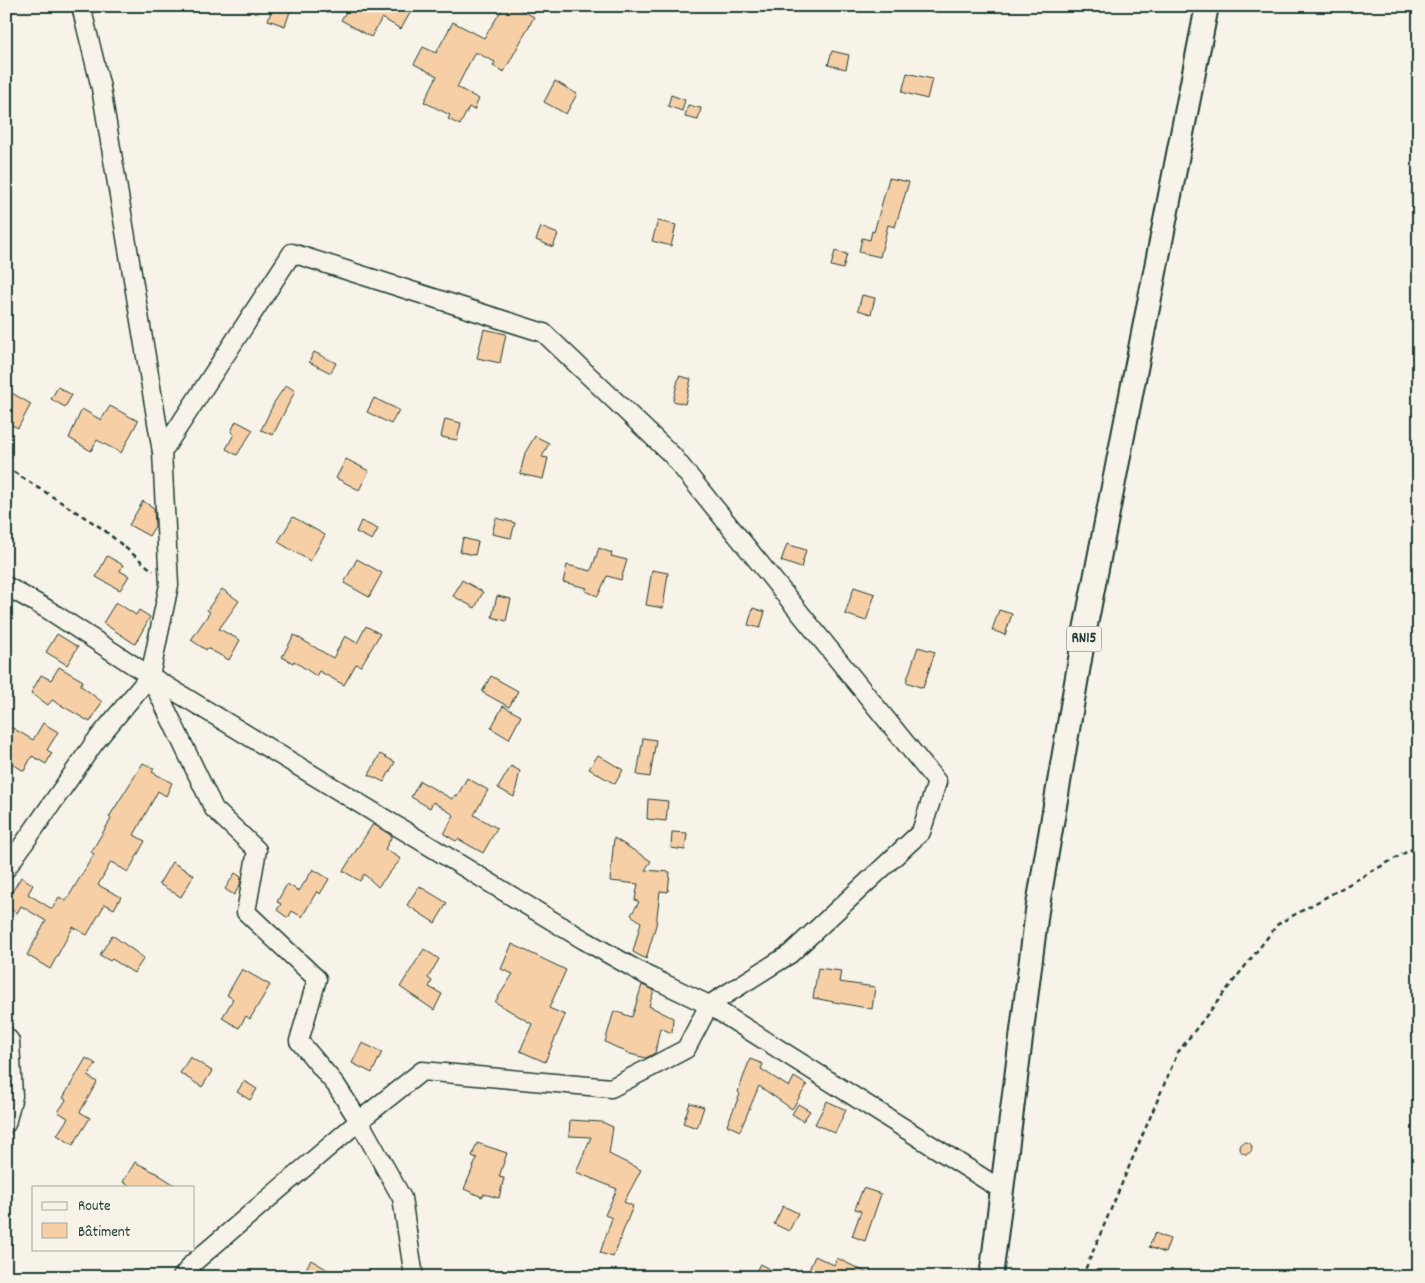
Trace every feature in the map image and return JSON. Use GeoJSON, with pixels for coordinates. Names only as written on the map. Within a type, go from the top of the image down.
{"type":"FeatureCollection","features":[{"type":"Feature","properties":{"kind":"main road","name":"RN15"},"geometry":{"type":"LineString","coordinates":[[991,1277],[1037,911],[1082,650],[1207,6]]}},
{"type":"Feature","properties":{"kind":"street"},"geometry":{"type":"LineString","coordinates":[[7,865],[95,742],[150,676],[169,585],[162,452],[101,88],[81,6]]}},
{"type":"Feature","properties":{"kind":"street"},"geometry":{"type":"LineString","coordinates":[[162,452],[292,253],[544,333],[672,455],[936,782],[921,832],[790,954],[709,1005],[686,1049],[611,1088],[422,1072],[359,1121],[193,1263],[182,1277]]}},
{"type":"Feature","properties":{"kind":"street"},"geometry":{"type":"LineString","coordinates":[[6,586],[47,609],[150,676],[584,940],[646,975],[709,1005],[1002,1190]]}},
{"type":"Feature","properties":{"kind":"street"},"geometry":{"type":"LineString","coordinates":[[150,676],[214,809],[257,850],[246,912],[317,979],[299,1041],[336,1085],[359,1121],[402,1198],[414,1277]]}},
{"type":"Feature","properties":{"kind":"street"},"geometry":{"type":"LineString","coordinates":[[6,1036],[10,1041],[13,1096],[6,1124]]}},
{"type":"Feature","properties":{"kind":"path"},"geometry":{"type":"LineString","coordinates":[[6,467],[103,529],[169,585]]}},
{"type":"Feature","properties":{"kind":"path"},"geometry":{"type":"LineString","coordinates":[[1082,1277],[1178,1052],[1278,924],[1419,845]]}},
{"type":"Feature","properties":{"kind":"building"},"geometry":{"type":"Polygon","coordinates":[[[273,6],[292,6],[285,26],[268,20],[273,6]]]}},
{"type":"Feature","properties":{"kind":"building"},"geometry":{"type":"Polygon","coordinates":[[[350,6],[414,6],[401,29],[382,18],[371,37],[341,20],[350,6]]]}},
{"type":"Feature","properties":{"kind":"building"},"geometry":{"type":"Polygon","coordinates":[[[504,6],[513,6],[534,17],[504,72],[493,66],[495,62],[475,52],[457,87],[479,99],[474,110],[469,107],[460,125],[448,119],[450,115],[424,102],[437,76],[414,64],[423,47],[436,53],[453,22],[484,38],[504,6]]]}},
{"type":"Feature","properties":{"kind":"building"},"geometry":{"type":"Polygon","coordinates":[[[832,51],[849,55],[846,69],[828,65],[832,51]]]}},
{"type":"Feature","properties":{"kind":"building"},"geometry":{"type":"Polygon","coordinates":[[[907,73],[932,79],[927,99],[902,92],[907,73]]]}},
{"type":"Feature","properties":{"kind":"building"},"geometry":{"type":"Polygon","coordinates":[[[555,81],[577,94],[566,114],[544,102],[555,81]]]}},
{"type":"Feature","properties":{"kind":"building"},"geometry":{"type":"Polygon","coordinates":[[[671,95],[685,100],[682,111],[668,106],[671,95]]]}},
{"type":"Feature","properties":{"kind":"building"},"geometry":{"type":"Polygon","coordinates":[[[688,105],[701,108],[698,120],[685,117],[688,105]]]}},
{"type":"Feature","properties":{"kind":"building"},"geometry":{"type":"Polygon","coordinates":[[[889,178],[909,182],[895,227],[888,225],[880,257],[859,252],[862,238],[870,240],[872,231],[874,232],[889,178]]]}},
{"type":"Feature","properties":{"kind":"building"},"geometry":{"type":"Polygon","coordinates":[[[658,221],[676,225],[671,246],[652,241],[658,221]]]}},
{"type":"Feature","properties":{"kind":"building"},"geometry":{"type":"Polygon","coordinates":[[[541,227],[558,234],[553,247],[536,240],[541,227]]]}},
{"type":"Feature","properties":{"kind":"building"},"geometry":{"type":"Polygon","coordinates":[[[835,251],[847,254],[843,269],[831,266],[835,251]]]}},
{"type":"Feature","properties":{"kind":"building"},"geometry":{"type":"Polygon","coordinates":[[[862,295],[875,298],[871,314],[858,310],[862,295]]]}},
{"type":"Feature","properties":{"kind":"building"},"geometry":{"type":"Polygon","coordinates":[[[484,329],[506,334],[500,363],[477,358],[484,329]]]}},
{"type":"Feature","properties":{"kind":"building"},"geometry":{"type":"Polygon","coordinates":[[[314,352],[336,363],[331,373],[309,362],[314,352]]]}},
{"type":"Feature","properties":{"kind":"building"},"geometry":{"type":"Polygon","coordinates":[[[679,376],[691,379],[685,404],[673,401],[679,376]]]}},
{"type":"Feature","properties":{"kind":"building"},"geometry":{"type":"Polygon","coordinates":[[[286,385],[295,391],[273,435],[261,430],[275,401],[286,385]]]}},
{"type":"Feature","properties":{"kind":"building"},"geometry":{"type":"Polygon","coordinates":[[[58,387],[72,395],[65,407],[51,399],[58,387]]]}},
{"type":"Feature","properties":{"kind":"building"},"geometry":{"type":"Polygon","coordinates":[[[10,392],[31,404],[18,428],[6,422],[6,399],[10,392]]]}},
{"type":"Feature","properties":{"kind":"building"},"geometry":{"type":"Polygon","coordinates":[[[374,398],[399,410],[391,424],[367,412],[374,398]]]}},
{"type":"Feature","properties":{"kind":"building"},"geometry":{"type":"Polygon","coordinates":[[[110,406],[138,421],[121,453],[97,440],[91,451],[69,438],[82,409],[101,420],[110,406]]]}},
{"type":"Feature","properties":{"kind":"building"},"geometry":{"type":"Polygon","coordinates":[[[445,419],[461,423],[457,440],[441,437],[445,419]]]}},
{"type":"Feature","properties":{"kind":"building"},"geometry":{"type":"Polygon","coordinates":[[[236,421],[253,430],[237,455],[226,449],[234,434],[231,432],[236,421]]]}},
{"type":"Feature","properties":{"kind":"building"},"geometry":{"type":"Polygon","coordinates":[[[535,436],[549,443],[542,457],[548,458],[543,479],[520,474],[525,453],[535,436]]]}},
{"type":"Feature","properties":{"kind":"building"},"geometry":{"type":"Polygon","coordinates":[[[346,459],[369,471],[359,490],[336,478],[346,459]]]}},
{"type":"Feature","properties":{"kind":"building"},"geometry":{"type":"Polygon","coordinates":[[[143,501],[154,508],[155,526],[149,536],[129,525],[143,501]]]}},
{"type":"Feature","properties":{"kind":"building"},"geometry":{"type":"Polygon","coordinates":[[[293,517],[325,535],[310,561],[278,542],[293,517]]]}},
{"type":"Feature","properties":{"kind":"building"},"geometry":{"type":"Polygon","coordinates":[[[496,518],[515,523],[511,538],[492,534],[496,518]]]}},
{"type":"Feature","properties":{"kind":"building"},"geometry":{"type":"Polygon","coordinates":[[[361,521],[378,529],[372,540],[356,532],[361,521]]]}},
{"type":"Feature","properties":{"kind":"building"},"geometry":{"type":"Polygon","coordinates":[[[463,538],[478,542],[475,555],[460,552],[463,538]]]}},
{"type":"Feature","properties":{"kind":"building"},"geometry":{"type":"Polygon","coordinates":[[[787,544],[806,550],[801,568],[781,561],[787,544]]]}},
{"type":"Feature","properties":{"kind":"building"},"geometry":{"type":"Polygon","coordinates":[[[599,548],[612,553],[611,556],[627,560],[621,580],[607,576],[598,596],[585,591],[587,588],[563,582],[567,565],[591,571],[599,548]]]}},
{"type":"Feature","properties":{"kind":"building"},"geometry":{"type":"Polygon","coordinates":[[[107,556],[123,565],[120,571],[129,576],[120,590],[96,577],[107,556]]]}},
{"type":"Feature","properties":{"kind":"building"},"geometry":{"type":"Polygon","coordinates":[[[357,559],[382,573],[369,597],[344,583],[357,559]]]}},
{"type":"Feature","properties":{"kind":"building"},"geometry":{"type":"Polygon","coordinates":[[[652,570],[668,573],[663,608],[646,605],[652,570]]]}},
{"type":"Feature","properties":{"kind":"building"},"geometry":{"type":"Polygon","coordinates":[[[462,580],[483,592],[475,608],[453,596],[462,580]]]}},
{"type":"Feature","properties":{"kind":"building"},"geometry":{"type":"Polygon","coordinates":[[[854,587],[875,594],[866,621],[845,614],[854,587]]]}},
{"type":"Feature","properties":{"kind":"building"},"geometry":{"type":"Polygon","coordinates":[[[222,589],[239,601],[219,629],[240,640],[229,660],[207,648],[206,650],[191,640],[210,612],[207,610],[222,589]]]}},
{"type":"Feature","properties":{"kind":"building"},"geometry":{"type":"Polygon","coordinates":[[[497,596],[511,599],[506,621],[492,617],[497,596]]]}},
{"type":"Feature","properties":{"kind":"building"},"geometry":{"type":"Polygon","coordinates":[[[116,602],[136,615],[139,610],[150,617],[135,644],[103,623],[116,602]]]}},
{"type":"Feature","properties":{"kind":"building"},"geometry":{"type":"Polygon","coordinates":[[[753,608],[765,612],[760,628],[748,625],[753,608]]]}},
{"type":"Feature","properties":{"kind":"building"},"geometry":{"type":"Polygon","coordinates":[[[999,610],[1012,614],[1005,635],[992,630],[999,610]]]}},
{"type":"Feature","properties":{"kind":"building"},"geometry":{"type":"Polygon","coordinates":[[[366,626],[380,634],[361,666],[356,664],[344,685],[319,671],[316,676],[294,661],[293,663],[282,657],[294,635],[333,658],[345,636],[357,643],[366,626]]]}},
{"type":"Feature","properties":{"kind":"building"},"geometry":{"type":"Polygon","coordinates":[[[57,634],[78,647],[67,665],[46,652],[57,634]]]}},
{"type":"Feature","properties":{"kind":"building"},"geometry":{"type":"Polygon","coordinates":[[[918,647],[935,652],[923,688],[906,682],[918,647]]]}},
{"type":"Feature","properties":{"kind":"building"},"geometry":{"type":"Polygon","coordinates":[[[59,667],[83,681],[80,685],[102,702],[90,722],[52,700],[48,705],[31,693],[41,675],[51,680],[59,667]]]}},
{"type":"Feature","properties":{"kind":"building"},"geometry":{"type":"Polygon","coordinates":[[[491,676],[518,691],[509,707],[482,692],[491,676]]]}},
{"type":"Feature","properties":{"kind":"building"},"geometry":{"type":"Polygon","coordinates":[[[503,706],[521,716],[509,739],[491,728],[503,706]]]}},
{"type":"Feature","properties":{"kind":"building"},"geometry":{"type":"Polygon","coordinates":[[[43,723],[58,732],[47,750],[52,753],[46,764],[32,756],[24,771],[6,760],[6,724],[33,740],[43,723]]]}},
{"type":"Feature","properties":{"kind":"building"},"geometry":{"type":"Polygon","coordinates":[[[643,738],[656,740],[650,777],[637,775],[643,738]]]}},
{"type":"Feature","properties":{"kind":"building"},"geometry":{"type":"Polygon","coordinates":[[[380,754],[395,762],[384,782],[369,775],[380,754]]]}},
{"type":"Feature","properties":{"kind":"building"},"geometry":{"type":"Polygon","coordinates":[[[598,755],[623,770],[615,784],[589,769],[598,755]]]}},
{"type":"Feature","properties":{"kind":"building"},"geometry":{"type":"Polygon","coordinates":[[[143,763],[154,769],[152,772],[172,783],[166,796],[158,791],[134,835],[145,841],[128,872],[111,862],[98,885],[121,897],[114,909],[105,904],[87,935],[73,927],[50,969],[27,955],[46,921],[21,906],[17,913],[6,907],[6,902],[21,877],[33,885],[28,894],[52,909],[59,897],[66,901],[94,854],[91,852],[111,819],[109,817],[143,763]]]}},
{"type":"Feature","properties":{"kind":"building"},"geometry":{"type":"Polygon","coordinates":[[[511,766],[520,771],[514,797],[498,788],[511,766]]]}},
{"type":"Feature","properties":{"kind":"building"},"geometry":{"type":"Polygon","coordinates":[[[467,778],[488,790],[474,815],[497,828],[483,853],[458,839],[456,841],[444,834],[454,815],[433,802],[430,808],[411,797],[420,781],[452,799],[455,795],[457,796],[467,778]]]}},
{"type":"Feature","properties":{"kind":"building"},"geometry":{"type":"Polygon","coordinates":[[[648,799],[668,801],[666,821],[647,819],[648,799]]]}},
{"type":"Feature","properties":{"kind":"building"},"geometry":{"type":"Polygon","coordinates":[[[373,824],[392,836],[385,849],[401,859],[378,887],[364,874],[360,881],[343,871],[373,824]]]}},
{"type":"Feature","properties":{"kind":"building"},"geometry":{"type":"Polygon","coordinates":[[[672,832],[687,833],[685,850],[671,848],[672,832]]]}},
{"type":"Feature","properties":{"kind":"building"},"geometry":{"type":"Polygon","coordinates":[[[614,838],[651,861],[645,870],[670,872],[668,892],[660,891],[656,925],[646,959],[633,952],[641,922],[631,915],[639,902],[635,900],[638,884],[610,881],[614,838]]]}},
{"type":"Feature","properties":{"kind":"building"},"geometry":{"type":"Polygon","coordinates":[[[172,862],[194,875],[181,897],[159,884],[172,862]]]}},
{"type":"Feature","properties":{"kind":"building"},"geometry":{"type":"Polygon","coordinates":[[[313,869],[329,879],[320,894],[317,891],[302,917],[292,911],[288,918],[277,910],[281,904],[277,902],[287,884],[299,891],[313,869]]]}},
{"type":"Feature","properties":{"kind":"building"},"geometry":{"type":"Polygon","coordinates":[[[235,873],[241,877],[240,885],[234,895],[225,889],[235,873]]]}},
{"type":"Feature","properties":{"kind":"building"},"geometry":{"type":"Polygon","coordinates":[[[419,886],[447,903],[435,923],[407,905],[419,886]]]}},
{"type":"Feature","properties":{"kind":"building"},"geometry":{"type":"Polygon","coordinates":[[[112,935],[144,958],[134,973],[112,959],[110,961],[100,955],[112,935]]]}},
{"type":"Feature","properties":{"kind":"building"},"geometry":{"type":"Polygon","coordinates":[[[512,944],[566,970],[549,1008],[565,1015],[545,1062],[520,1051],[532,1024],[495,1002],[513,974],[501,969],[512,944]]]}},
{"type":"Feature","properties":{"kind":"building"},"geometry":{"type":"Polygon","coordinates":[[[424,949],[439,959],[428,978],[432,981],[429,987],[442,994],[434,1010],[400,987],[424,949]]]}},
{"type":"Feature","properties":{"kind":"building"},"geometry":{"type":"Polygon","coordinates":[[[818,968],[841,971],[839,982],[875,987],[872,1009],[813,998],[818,968]]]}},
{"type":"Feature","properties":{"kind":"building"},"geometry":{"type":"Polygon","coordinates":[[[242,969],[270,985],[250,1019],[246,1016],[239,1028],[222,1018],[233,999],[227,995],[242,969]]]}},
{"type":"Feature","properties":{"kind":"building"},"geometry":{"type":"Polygon","coordinates":[[[642,985],[654,990],[649,1006],[673,1018],[672,1033],[660,1028],[655,1053],[646,1058],[630,1054],[605,1042],[614,1011],[632,1017],[642,985]]]}},
{"type":"Feature","properties":{"kind":"building"},"geometry":{"type":"Polygon","coordinates":[[[362,1043],[382,1052],[372,1073],[352,1063],[362,1043]]]}},
{"type":"Feature","properties":{"kind":"building"},"geometry":{"type":"Polygon","coordinates":[[[190,1057],[212,1071],[202,1087],[180,1073],[190,1057]]]}},
{"type":"Feature","properties":{"kind":"building"},"geometry":{"type":"Polygon","coordinates":[[[86,1058],[96,1064],[88,1076],[97,1082],[80,1112],[90,1118],[73,1145],[57,1135],[68,1118],[58,1112],[66,1100],[63,1098],[86,1058]]]}},
{"type":"Feature","properties":{"kind":"building"},"geometry":{"type":"Polygon","coordinates":[[[750,1059],[763,1064],[761,1069],[789,1087],[794,1077],[807,1085],[792,1109],[759,1086],[740,1131],[727,1125],[740,1094],[738,1092],[750,1059]]]}},
{"type":"Feature","properties":{"kind":"building"},"geometry":{"type":"Polygon","coordinates":[[[244,1081],[257,1089],[250,1100],[237,1092],[244,1081]]]}},
{"type":"Feature","properties":{"kind":"building"},"geometry":{"type":"Polygon","coordinates":[[[827,1101],[846,1110],[835,1133],[815,1124],[827,1101]]]}},
{"type":"Feature","properties":{"kind":"building"},"geometry":{"type":"Polygon","coordinates":[[[690,1103],[704,1107],[697,1128],[683,1123],[690,1103]]]}},
{"type":"Feature","properties":{"kind":"building"},"geometry":{"type":"Polygon","coordinates":[[[798,1104],[810,1111],[803,1121],[792,1114],[798,1104]]]}},
{"type":"Feature","properties":{"kind":"building"},"geometry":{"type":"Polygon","coordinates":[[[570,1120],[602,1122],[613,1127],[609,1154],[641,1170],[624,1202],[633,1206],[613,1257],[600,1253],[612,1218],[605,1215],[617,1189],[576,1172],[591,1137],[569,1136],[570,1120]]]}},
{"type":"Feature","properties":{"kind":"building"},"geometry":{"type":"Polygon","coordinates":[[[1248,1142],[1251,1143],[1251,1153],[1244,1154],[1241,1153],[1240,1146],[1241,1143],[1248,1142]]]}},
{"type":"Feature","properties":{"kind":"building"},"geometry":{"type":"Polygon","coordinates":[[[477,1143],[507,1153],[499,1177],[504,1178],[499,1198],[484,1194],[482,1197],[464,1189],[477,1158],[472,1156],[477,1143]]]}},
{"type":"Feature","properties":{"kind":"building"},"geometry":{"type":"Polygon","coordinates":[[[135,1162],[176,1186],[129,1186],[123,1182],[135,1162]]]}},
{"type":"Feature","properties":{"kind":"building"},"geometry":{"type":"Polygon","coordinates":[[[863,1188],[881,1194],[865,1241],[852,1236],[861,1211],[855,1209],[863,1188]]]}},
{"type":"Feature","properties":{"kind":"building"},"geometry":{"type":"Polygon","coordinates":[[[783,1206],[798,1213],[789,1231],[774,1224],[783,1206]]]}},
{"type":"Feature","properties":{"kind":"building"},"geometry":{"type":"Polygon","coordinates":[[[1155,1233],[1170,1239],[1165,1253],[1149,1247],[1155,1233]]]}},
{"type":"Feature","properties":{"kind":"building"},"geometry":{"type":"Polygon","coordinates":[[[815,1256],[834,1265],[837,1258],[875,1277],[806,1277],[815,1256]]]}},
{"type":"Feature","properties":{"kind":"building"},"geometry":{"type":"Polygon","coordinates":[[[311,1260],[340,1277],[301,1277],[311,1260]]]}},
{"type":"Feature","properties":{"kind":"building"},"geometry":{"type":"Polygon","coordinates":[[[760,1264],[784,1277],[753,1277],[760,1264]]]}}]}
